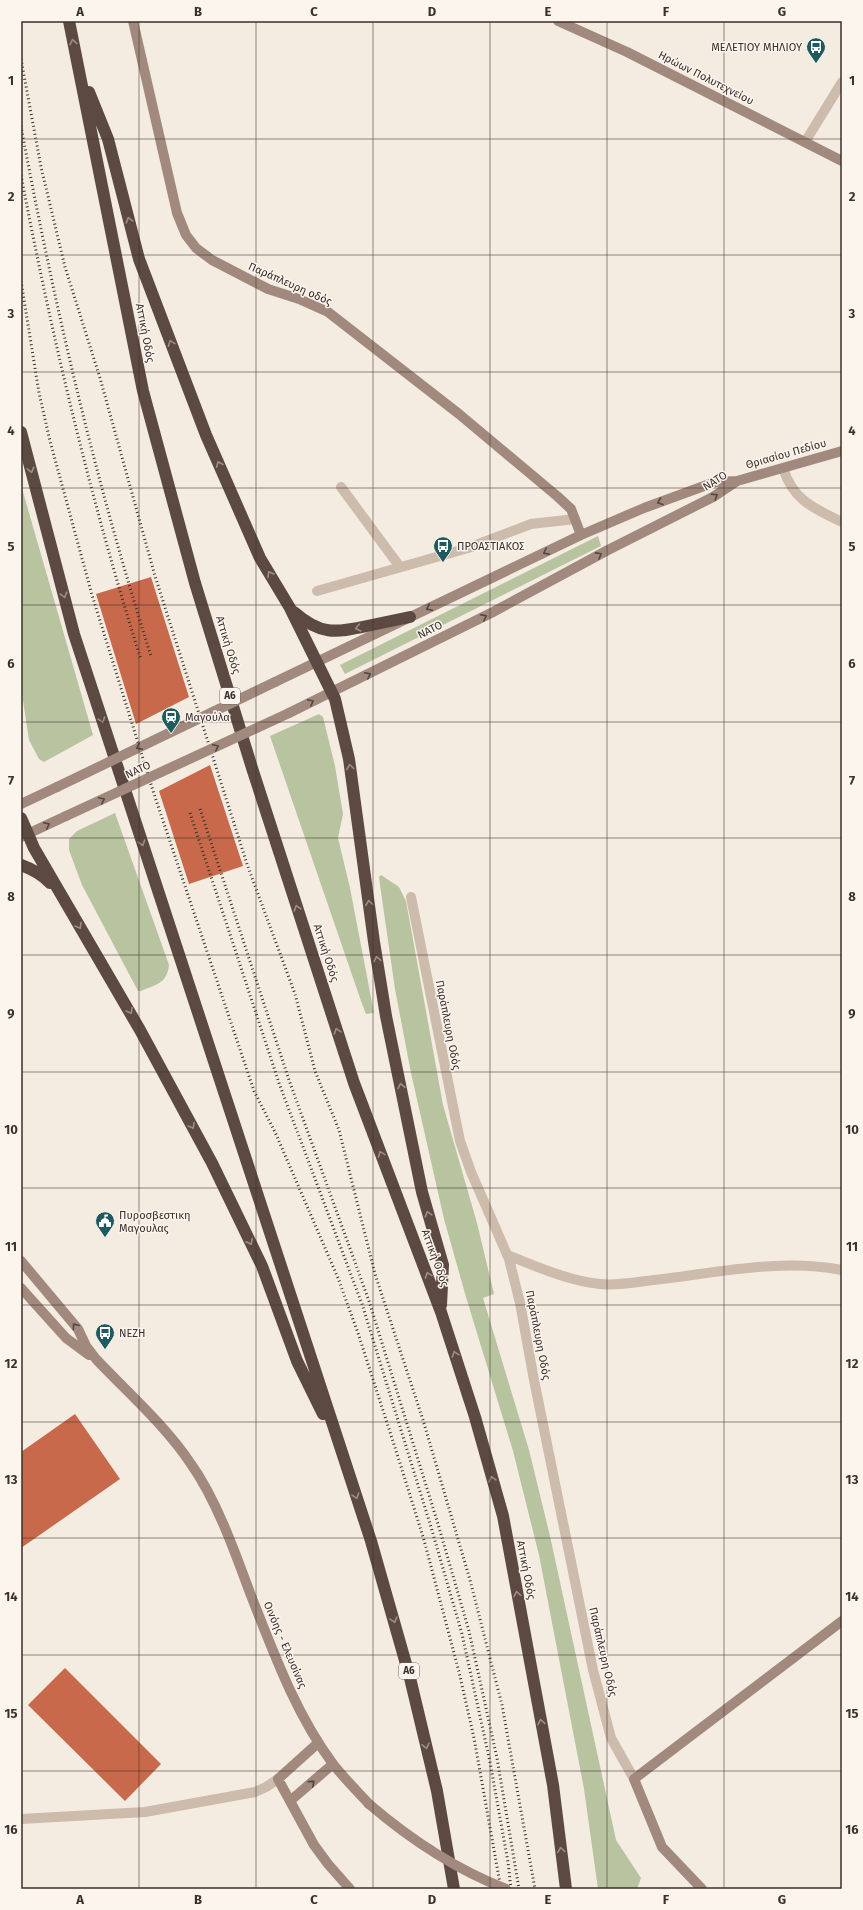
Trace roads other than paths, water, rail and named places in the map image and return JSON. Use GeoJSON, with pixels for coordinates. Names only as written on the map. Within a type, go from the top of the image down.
{"type":"FeatureCollection","features":[{"type":"Feature","properties":{"kind":"highway","name":"Αττική Οδός"},"geometry":{"type":"LineString","coordinates":[[69,21],[143,391],[195,583],[252,768],[354,1083],[441,1312],[475,1417],[503,1516],[553,1785],[566,1889]]}},
{"type":"Feature","properties":{"kind":"highway"},"geometry":{"type":"LineString","coordinates":[[78,64],[108,139],[139,259],[206,435],[260,558],[290,608],[333,692],[349,759],[373,935],[386,1016],[422,1192],[443,1265],[441,1312]]}},
{"type":"Feature","properties":{"kind":"highway","name":"Α6"},"geometry":{"type":"LineString","coordinates":[[21,432],[74,634],[371,1542],[410,1678],[437,1791],[454,1889]]}},
{"type":"Feature","properties":{"kind":"highway"},"geometry":{"type":"LineString","coordinates":[[290,608],[304,621],[320,629],[338,632],[410,617]]}},
{"type":"Feature","properties":{"kind":"highway"},"geometry":{"type":"LineString","coordinates":[[21,818],[24,836],[140,1030],[212,1163],[262,1266],[298,1361],[344,1459]]}},
{"type":"Feature","properties":{"kind":"highway"},"geometry":{"type":"LineString","coordinates":[[21,865],[30,868],[44,877],[59,893]]}},
{"type":"Feature","properties":{"kind":"main road","name":"Παράπλευρη οδός"},"geometry":{"type":"LineString","coordinates":[[133,21],[177,214],[186,235],[196,248],[212,260],[268,289],[299,299],[328,312],[459,414],[571,509],[582,535]]}},
{"type":"Feature","properties":{"kind":"main road","name":"Ηρώων Πολυτεχνείου"},"geometry":{"type":"LineString","coordinates":[[558,21],[574,24],[842,161]]}},
{"type":"Feature","properties":{"kind":"main road","name":"Θριασίου Πεδίου"},"geometry":{"type":"LineString","coordinates":[[737,481],[842,451]]}},
{"type":"Feature","properties":{"kind":"main road","name":"ΝΑΤΟ"},"geometry":{"type":"LineString","coordinates":[[21,804],[582,535],[644,508],[715,482],[737,481]]}},
{"type":"Feature","properties":{"kind":"main road","name":"ΝΑΤΟ"},"geometry":{"type":"LineString","coordinates":[[24,836],[333,692],[493,612],[608,550],[713,498],[737,481]]}},
{"type":"Feature","properties":{"kind":"main road","name":"Οινόης - Ελευσίνας"},"geometry":{"type":"LineString","coordinates":[[21,1261],[78,1329],[86,1346],[96,1359],[170,1437],[192,1464],[209,1495],[234,1549],[270,1645],[303,1715],[318,1743],[333,1764],[369,1804],[397,1828],[424,1848],[460,1868],[506,1889]]}},
{"type":"Feature","properties":{"kind":"main road","name":"Οινόης - Ελευσίνας"},"geometry":{"type":"LineString","coordinates":[[21,1288],[66,1338],[96,1359]]}},
{"type":"Feature","properties":{"kind":"main road"},"geometry":{"type":"LineString","coordinates":[[702,1889],[662,1847],[634,1780],[842,1621]]}},
{"type":"Feature","properties":{"kind":"main road"},"geometry":{"type":"LineString","coordinates":[[318,1743],[278,1779],[314,1845],[350,1889]]}},
{"type":"Feature","properties":{"kind":"main road"},"geometry":{"type":"LineString","coordinates":[[290,1801],[333,1764]]}},
{"type":"Feature","properties":{"kind":"street"},"geometry":{"type":"LineString","coordinates":[[805,142],[842,82]]}},
{"type":"Feature","properties":{"kind":"street"},"geometry":{"type":"LineString","coordinates":[[783,468],[793,491],[803,501],[842,522]]}},
{"type":"Feature","properties":{"kind":"street"},"geometry":{"type":"LineString","coordinates":[[341,487],[400,567]]}},
{"type":"Feature","properties":{"kind":"street"},"geometry":{"type":"LineString","coordinates":[[317,591],[468,548],[531,524],[576,519]]}},
{"type":"Feature","properties":{"kind":"street","name":"Παράπλευρη Οδός"},"geometry":{"type":"LineString","coordinates":[[411,897],[460,1141],[471,1172],[507,1255],[520,1303],[534,1380],[593,1670],[611,1738],[634,1780]]}},
{"type":"Feature","properties":{"kind":"street"},"geometry":{"type":"LineString","coordinates":[[507,1255],[572,1278],[600,1284],[678,1277],[763,1265],[806,1264],[842,1270]]}},
{"type":"Feature","properties":{"kind":"street"},"geometry":{"type":"LineString","coordinates":[[21,1819],[145,1812],[255,1792],[278,1779]]}},
{"type":"Feature","properties":{"kind":"railway"},"geometry":{"type":"LineString","coordinates":[[21,59],[41,167],[65,267],[100,378],[155,576],[247,864],[295,994],[315,1071],[339,1130],[375,1274],[423,1420],[470,1580],[502,1705],[535,1889]]}},
{"type":"Feature","properties":{"kind":"railway"},"geometry":{"type":"LineString","coordinates":[[21,126],[62,327],[94,459],[151,656]]}},
{"type":"Feature","properties":{"kind":"railway"},"geometry":{"type":"LineString","coordinates":[[21,175],[59,358],[89,480],[141,660]]}},
{"type":"Feature","properties":{"kind":"railway"},"geometry":{"type":"LineString","coordinates":[[21,281],[39,393],[50,441],[92,595],[154,794],[254,1091],[275,1132],[338,1278],[358,1333],[424,1540],[459,1672],[474,1738],[501,1889]]}},
{"type":"Feature","properties":{"kind":"railway"},"geometry":{"type":"LineString","coordinates":[[200,809],[289,1080],[369,1301],[438,1524],[469,1631],[497,1758],[519,1889]]}},
{"type":"Feature","properties":{"kind":"railway"},"geometry":{"type":"LineString","coordinates":[[190,813],[279,1083],[362,1304],[431,1527],[462,1634],[490,1762],[508,1862],[511,1889]]}},
{"type":"Feature","properties":{"kind":"place","name":"ΜΕΛΕΤΙΟΥ ΜΗΛΙΟΥ"},"geometry":{"type":"Point","coordinates":[816,64]}},
{"type":"Feature","properties":{"kind":"place","name":"ΠΡΟΑΣΤΙΑΚΟΣ"},"geometry":{"type":"Point","coordinates":[443,563]}},
{"type":"Feature","properties":{"kind":"place","name":"Μαγούλα"},"geometry":{"type":"Point","coordinates":[171,734]}},
{"type":"Feature","properties":{"kind":"place","name":"Πυροσβεστικη Μαγουλας"},"geometry":{"type":"Point","coordinates":[105,1238]}},
{"type":"Feature","properties":{"kind":"place","name":"ΝΕΖΗ"},"geometry":{"type":"Point","coordinates":[105,1350]}}]}
